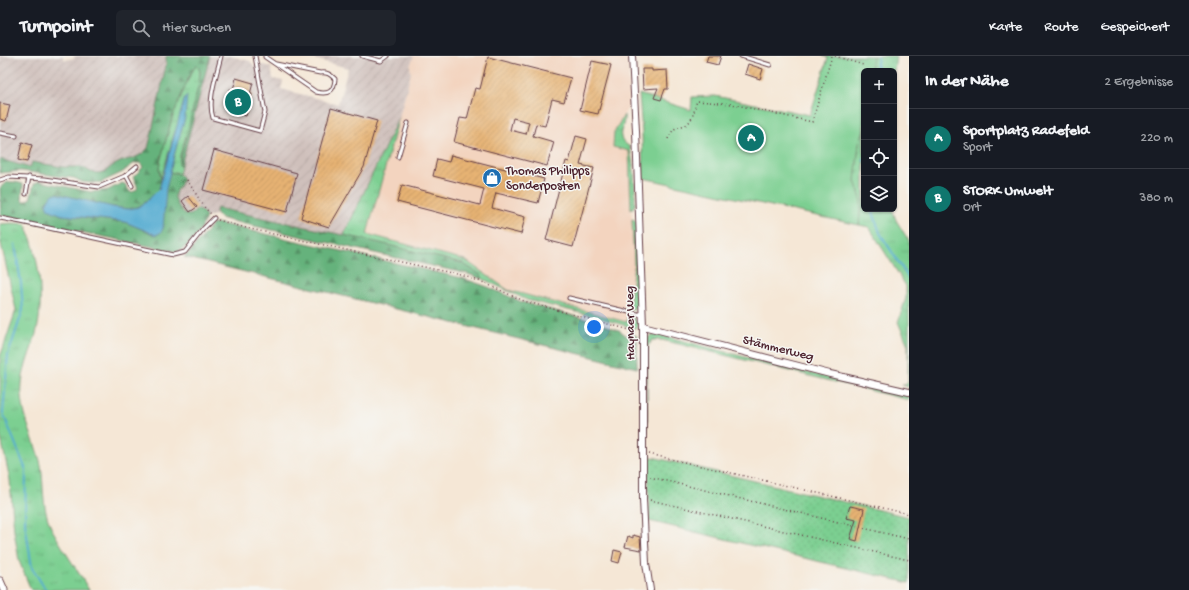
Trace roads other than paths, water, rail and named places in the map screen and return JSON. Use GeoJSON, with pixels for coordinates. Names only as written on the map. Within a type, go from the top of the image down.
{"type":"FeatureCollection","features":[{"type":"Feature","properties":{"kind":"street","name":"Haynaer Weg"},"geometry":{"type":"LineString","coordinates":[[632,56],[642,315],[643,498],[646,564],[650,590]]}},
{"type":"Feature","properties":{"kind":"street","name":"Stämmerweg"},"geometry":{"type":"LineString","coordinates":[[642,330],[909,392]]}},
{"type":"Feature","properties":{"kind":"street"},"geometry":{"type":"LineString","coordinates":[[0,581],[4,590]]}},
{"type":"Feature","properties":{"kind":"lane"},"geometry":{"type":"LineString","coordinates":[[221,56],[210,111],[213,118],[260,131],[265,112],[255,56]]}},
{"type":"Feature","properties":{"kind":"lane"},"geometry":{"type":"LineString","coordinates":[[264,56],[316,92],[324,94],[333,89],[335,80],[330,74],[276,64]]}},
{"type":"Feature","properties":{"kind":"lane"},"geometry":{"type":"LineString","coordinates":[[362,56],[381,61],[388,56]]}},
{"type":"Feature","properties":{"kind":"lane"},"geometry":{"type":"LineString","coordinates":[[741,56],[770,66]]}},
{"type":"Feature","properties":{"kind":"lane"},"geometry":{"type":"LineString","coordinates":[[398,157],[408,122]]}},
{"type":"Feature","properties":{"kind":"lane"},"geometry":{"type":"LineString","coordinates":[[0,133],[16,136]]}},
{"type":"Feature","properties":{"kind":"lane"},"geometry":{"type":"LineString","coordinates":[[0,180],[9,177],[29,177],[99,187],[126,175],[137,166]]}},
{"type":"Feature","properties":{"kind":"lane"},"geometry":{"type":"LineString","coordinates":[[126,175],[132,186]]}},
{"type":"Feature","properties":{"kind":"lane"},"geometry":{"type":"LineString","coordinates":[[26,194],[29,177]]}},
{"type":"Feature","properties":{"kind":"lane"},"geometry":{"type":"LineString","coordinates":[[0,218],[173,255],[185,252],[214,218]]}},
{"type":"Feature","properties":{"kind":"lane"},"geometry":{"type":"LineString","coordinates":[[569,298],[642,315]]}},
{"type":"Feature","properties":{"kind":"water"},"geometry":{"type":"Polygon","coordinates":[[[187,96],[185,118],[166,189],[163,229],[160,233],[156,235],[125,222],[62,215],[48,209],[46,204],[49,198],[55,193],[113,207],[128,209],[138,207],[146,202],[159,189],[185,97],[187,96]]]}},
{"type":"Feature","properties":{"kind":"waterway"},"geometry":{"type":"LineString","coordinates":[[876,68],[878,56]]}},
{"type":"Feature","properties":{"kind":"waterway"},"geometry":{"type":"LineString","coordinates":[[873,212],[880,233],[909,279]]}},
{"type":"Feature","properties":{"kind":"waterway"},"geometry":{"type":"LineString","coordinates":[[15,244],[21,283],[23,310],[8,355],[3,413],[26,470],[25,523],[32,568],[46,590]]}},
{"type":"Feature","properties":{"kind":"place","name":"STORK Umwelt"},"geometry":{"type":"Point","coordinates":[238,102]}},
{"type":"Feature","properties":{"kind":"place","name":"Sportplatz Radefeld"},"geometry":{"type":"Point","coordinates":[751,138]}},
{"type":"Feature","properties":{"kind":"place","name":"Thomas Philipps Sonderposten"},"geometry":{"type":"Point","coordinates":[492,178]}}]}
